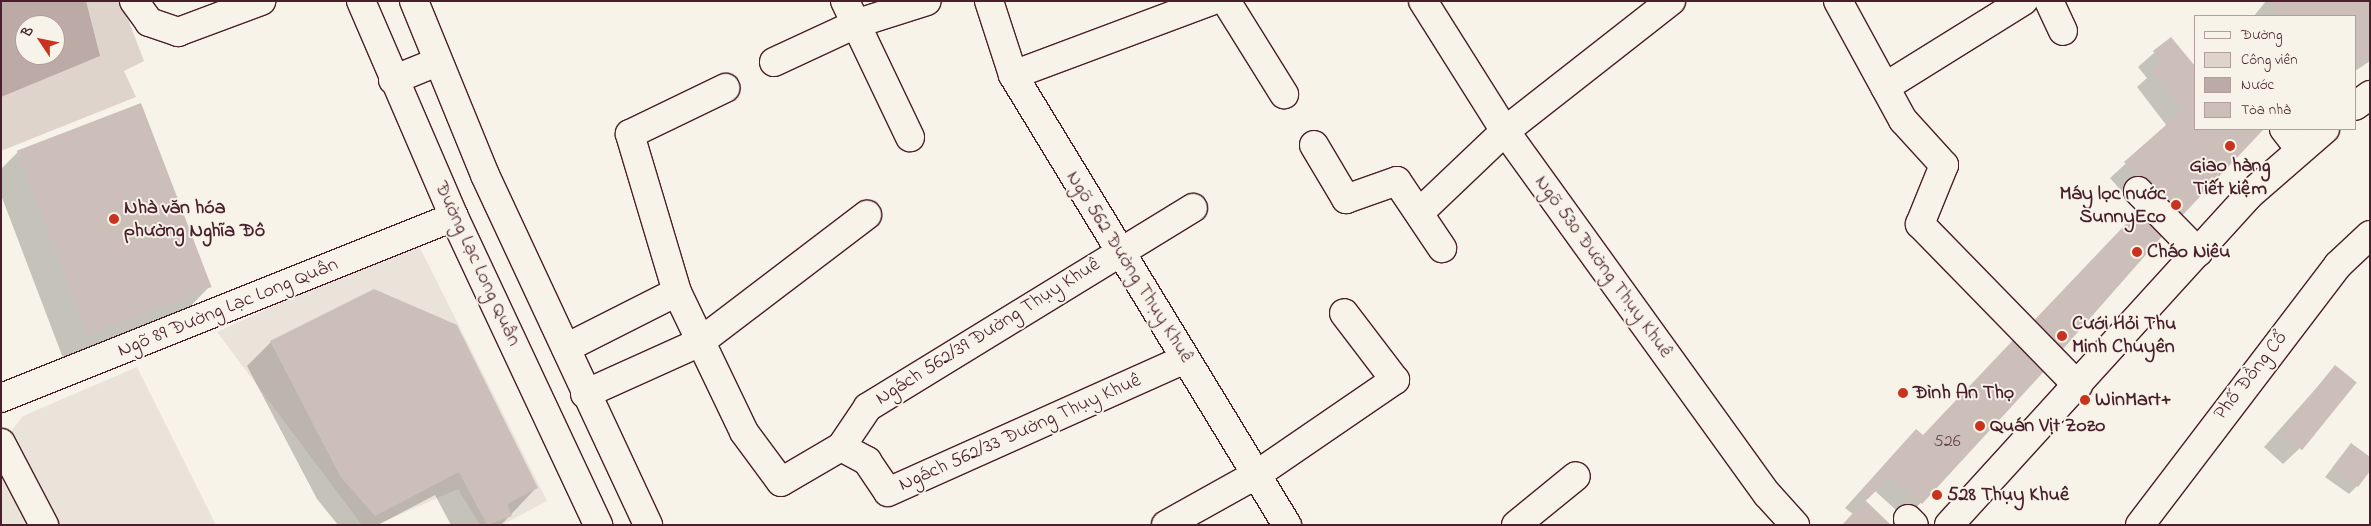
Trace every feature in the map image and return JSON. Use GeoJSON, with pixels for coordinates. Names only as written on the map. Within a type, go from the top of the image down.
{"type":"FeatureCollection","features":[{"type":"Feature","properties":{"kind":"main road"},"geometry":{"type":"LineString","coordinates":[[134,1],[149,22],[178,32],[261,1]]}},
{"type":"Feature","properties":{"kind":"main road","name":"Đường Lạc Long Quân"},"geometry":{"type":"LineString","coordinates":[[361,1],[393,80],[454,217],[598,525]]}},
{"type":"Feature","properties":{"kind":"main road"},"geometry":{"type":"LineString","coordinates":[[414,1],[436,62],[566,348],[585,394],[648,525]]}},
{"type":"Feature","properties":{"kind":"main road"},"geometry":{"type":"LineString","coordinates":[[774,62],[852,12],[927,1]]}},
{"type":"Feature","properties":{"kind":"main road","name":"Ngõ 562 Đường Thụy Khuê"},"geometry":{"type":"LineString","coordinates":[[989,1],[1013,75],[1117,251],[1259,473],[1287,525]]}},
{"type":"Feature","properties":{"kind":"main road"},"geometry":{"type":"LineString","coordinates":[[1013,75],[1211,1]]}},
{"type":"Feature","properties":{"kind":"main road"},"geometry":{"type":"LineString","coordinates":[[1226,1],[1284,94]]}},
{"type":"Feature","properties":{"kind":"main road","name":"Ngõ 530 Đường Thụy Khuê"},"geometry":{"type":"LineString","coordinates":[[1423,1],[1505,131],[1767,494],[1794,525]]}},
{"type":"Feature","properties":{"kind":"main road"},"geometry":{"type":"LineString","coordinates":[[1420,212],[1505,131],[1671,1]]}},
{"type":"Feature","properties":{"kind":"main road"},"geometry":{"type":"LineString","coordinates":[[1838,1],[1903,120],[1944,165],[1920,224],[2078,386]]}},
{"type":"Feature","properties":{"kind":"main road"},"geometry":{"type":"LineString","coordinates":[[2049,1],[2063,30]]}},
{"type":"Feature","properties":{"kind":"main road"},"geometry":{"type":"LineString","coordinates":[[1885,87],[2006,6]]}},
{"type":"Feature","properties":{"kind":"main road"},"geometry":{"type":"LineString","coordinates":[[852,12],[910,137]]}},
{"type":"Feature","properties":{"kind":"main road"},"geometry":{"type":"LineString","coordinates":[[393,80],[436,62]]}},
{"type":"Feature","properties":{"kind":"main road"},"geometry":{"type":"LineString","coordinates":[[700,342],[677,292],[630,134],[725,88]]}},
{"type":"Feature","properties":{"kind":"main road"},"geometry":{"type":"LineString","coordinates":[[2356,105],[2370,95]]}},
{"type":"Feature","properties":{"kind":"main road"},"geometry":{"type":"LineString","coordinates":[[1949,525],[2078,386],[2198,252],[2291,138],[2321,130]]}},
{"type":"Feature","properties":{"kind":"main road"},"geometry":{"type":"LineString","coordinates":[[1314,145],[1346,199],[1397,181],[1420,212],[1442,248]]}},
{"type":"Feature","properties":{"kind":"main road"},"geometry":{"type":"LineString","coordinates":[[2138,191],[2198,252]]}},
{"type":"Feature","properties":{"kind":"main road","name":"Ngách 562/39 Đường Thụy Khuê"},"geometry":{"type":"LineString","coordinates":[[700,342],[744,432],[781,482],[841,447],[868,407],[1117,251],[1193,208]]}},
{"type":"Feature","properties":{"kind":"main road"},"geometry":{"type":"LineString","coordinates":[[546,412],[700,342],[867,215]]}},
{"type":"Feature","properties":{"kind":"main road","name":"Ngõ 89 Đường Lạc Long Quân"},"geometry":{"type":"LineString","coordinates":[[1,398],[454,217]]}},
{"type":"Feature","properties":{"kind":"main road","name":"Phố Đồng Cổ"},"geometry":{"type":"LineString","coordinates":[[2140,525],[2338,265],[2370,235]]}},
{"type":"Feature","properties":{"kind":"main road"},"geometry":{"type":"LineString","coordinates":[[566,348],[677,292]]}},
{"type":"Feature","properties":{"kind":"main road"},"geometry":{"type":"LineString","coordinates":[[1166,525],[1259,473],[1396,380],[1344,313]]}},
{"type":"Feature","properties":{"kind":"main road","name":"Ngách 562/33 Đường Thụy Khuê"},"geometry":{"type":"LineString","coordinates":[[841,447],[867,461],[888,492],[1185,360]]}},
{"type":"Feature","properties":{"kind":"main road"},"geometry":{"type":"LineString","coordinates":[[1,443],[44,525]]}},
{"type":"Feature","properties":{"kind":"main road"},"geometry":{"type":"LineString","coordinates":[[1516,525],[1576,476]]}},
{"type":"Feature","properties":{"kind":"shaded area"},"geometry":{"type":"Polygon","coordinates":[[[416,240],[547,501],[502,525],[480,525],[458,489],[376,525],[362,525],[217,332],[416,240]]]}},
{"type":"Feature","properties":{"kind":"shaded area"},"geometry":{"type":"Polygon","coordinates":[[[137,367],[216,525],[1,525],[1,438],[5,439],[23,416],[137,367]]]}},
{"type":"Feature","properties":{"kind":"green space"},"geometry":{"type":"Polygon","coordinates":[[[1,1],[121,1],[144,61],[124,71],[136,97],[1,151],[1,1]]]}},
{"type":"Feature","properties":{"kind":"water"},"geometry":{"type":"Polygon","coordinates":[[[1,1],[86,1],[100,56],[1,97],[1,1]]]}},
{"type":"Feature","properties":{"kind":"building"},"geometry":{"type":"Polygon","coordinates":[[[2270,1],[2370,1],[2370,54],[2356,63],[2356,15],[2277,15],[2270,1]]]}},
{"type":"Feature","properties":{"kind":"building"},"geometry":{"type":"Polygon","coordinates":[[[2171,37],[2194,65],[2194,130],[2263,130],[2177,221],[2124,162],[2182,111],[2152,71],[2162,63],[2153,51],[2171,37]]]}},
{"type":"Feature","properties":{"kind":"building","name":"Nhà văn hóa phường Nghĩa Đô"},"geometry":{"type":"Polygon","coordinates":[[[141,103],[212,287],[87,335],[17,151],[141,103]]]}},
{"type":"Feature","properties":{"kind":"building"},"geometry":{"type":"Polygon","coordinates":[[[2141,208],[2165,233],[2056,357],[2026,329],[2141,208]]]}},
{"type":"Feature","properties":{"kind":"building"},"geometry":{"type":"Polygon","coordinates":[[[374,289],[457,325],[538,488],[507,504],[512,516],[487,525],[459,472],[375,516],[340,476],[270,341],[374,289]]]}},
{"type":"Feature","properties":{"kind":"building"},"geometry":{"type":"Polygon","coordinates":[[[2016,337],[2048,367],[1922,504],[1890,476],[1868,499],[1860,492],[1916,429],[1923,435],[2016,337]]]}},
{"type":"Feature","properties":{"kind":"building"},"geometry":{"type":"Polygon","coordinates":[[[2335,365],[2357,383],[2302,450],[2280,433],[2335,365]]]}},
{"type":"Feature","properties":{"kind":"building"},"geometry":{"type":"Polygon","coordinates":[[[2351,443],[2370,457],[2370,471],[2358,487],[2332,468],[2351,443]]]}},
{"type":"Feature","properties":{"kind":"building"},"geometry":{"type":"Polygon","coordinates":[[[1865,500],[1891,525],[1842,525],[1865,500]]]}},
{"type":"Feature","properties":{"kind":"place","name":"Giao hàng Tiết kiệm"},"geometry":{"type":"Point","coordinates":[2230,146]}},
{"type":"Feature","properties":{"kind":"place","name":"Máy lọc nước SunnyEco"},"geometry":{"type":"Point","coordinates":[2176,205]}},
{"type":"Feature","properties":{"kind":"place","name":"Nhà văn hóa phường Nghĩa Đô"},"geometry":{"type":"Point","coordinates":[114,219]}},
{"type":"Feature","properties":{"kind":"place","name":"Cháo Niêu"},"geometry":{"type":"Point","coordinates":[2137,252]}},
{"type":"Feature","properties":{"kind":"place","name":"Cưới Hỏi Thu Minh Chuyên"},"geometry":{"type":"Point","coordinates":[2062,336]}},
{"type":"Feature","properties":{"kind":"place","name":"Đình An Thọ"},"geometry":{"type":"Point","coordinates":[1903,393]}},
{"type":"Feature","properties":{"kind":"place","name":"WinMart+"},"geometry":{"type":"Point","coordinates":[2085,400]}},
{"type":"Feature","properties":{"kind":"place","name":"Quán Vịt Zozo"},"geometry":{"type":"Point","coordinates":[1980,426]}},
{"type":"Feature","properties":{"kind":"place","name":"528 Thụy Khuê"},"geometry":{"type":"Point","coordinates":[1937,495]}}]}
